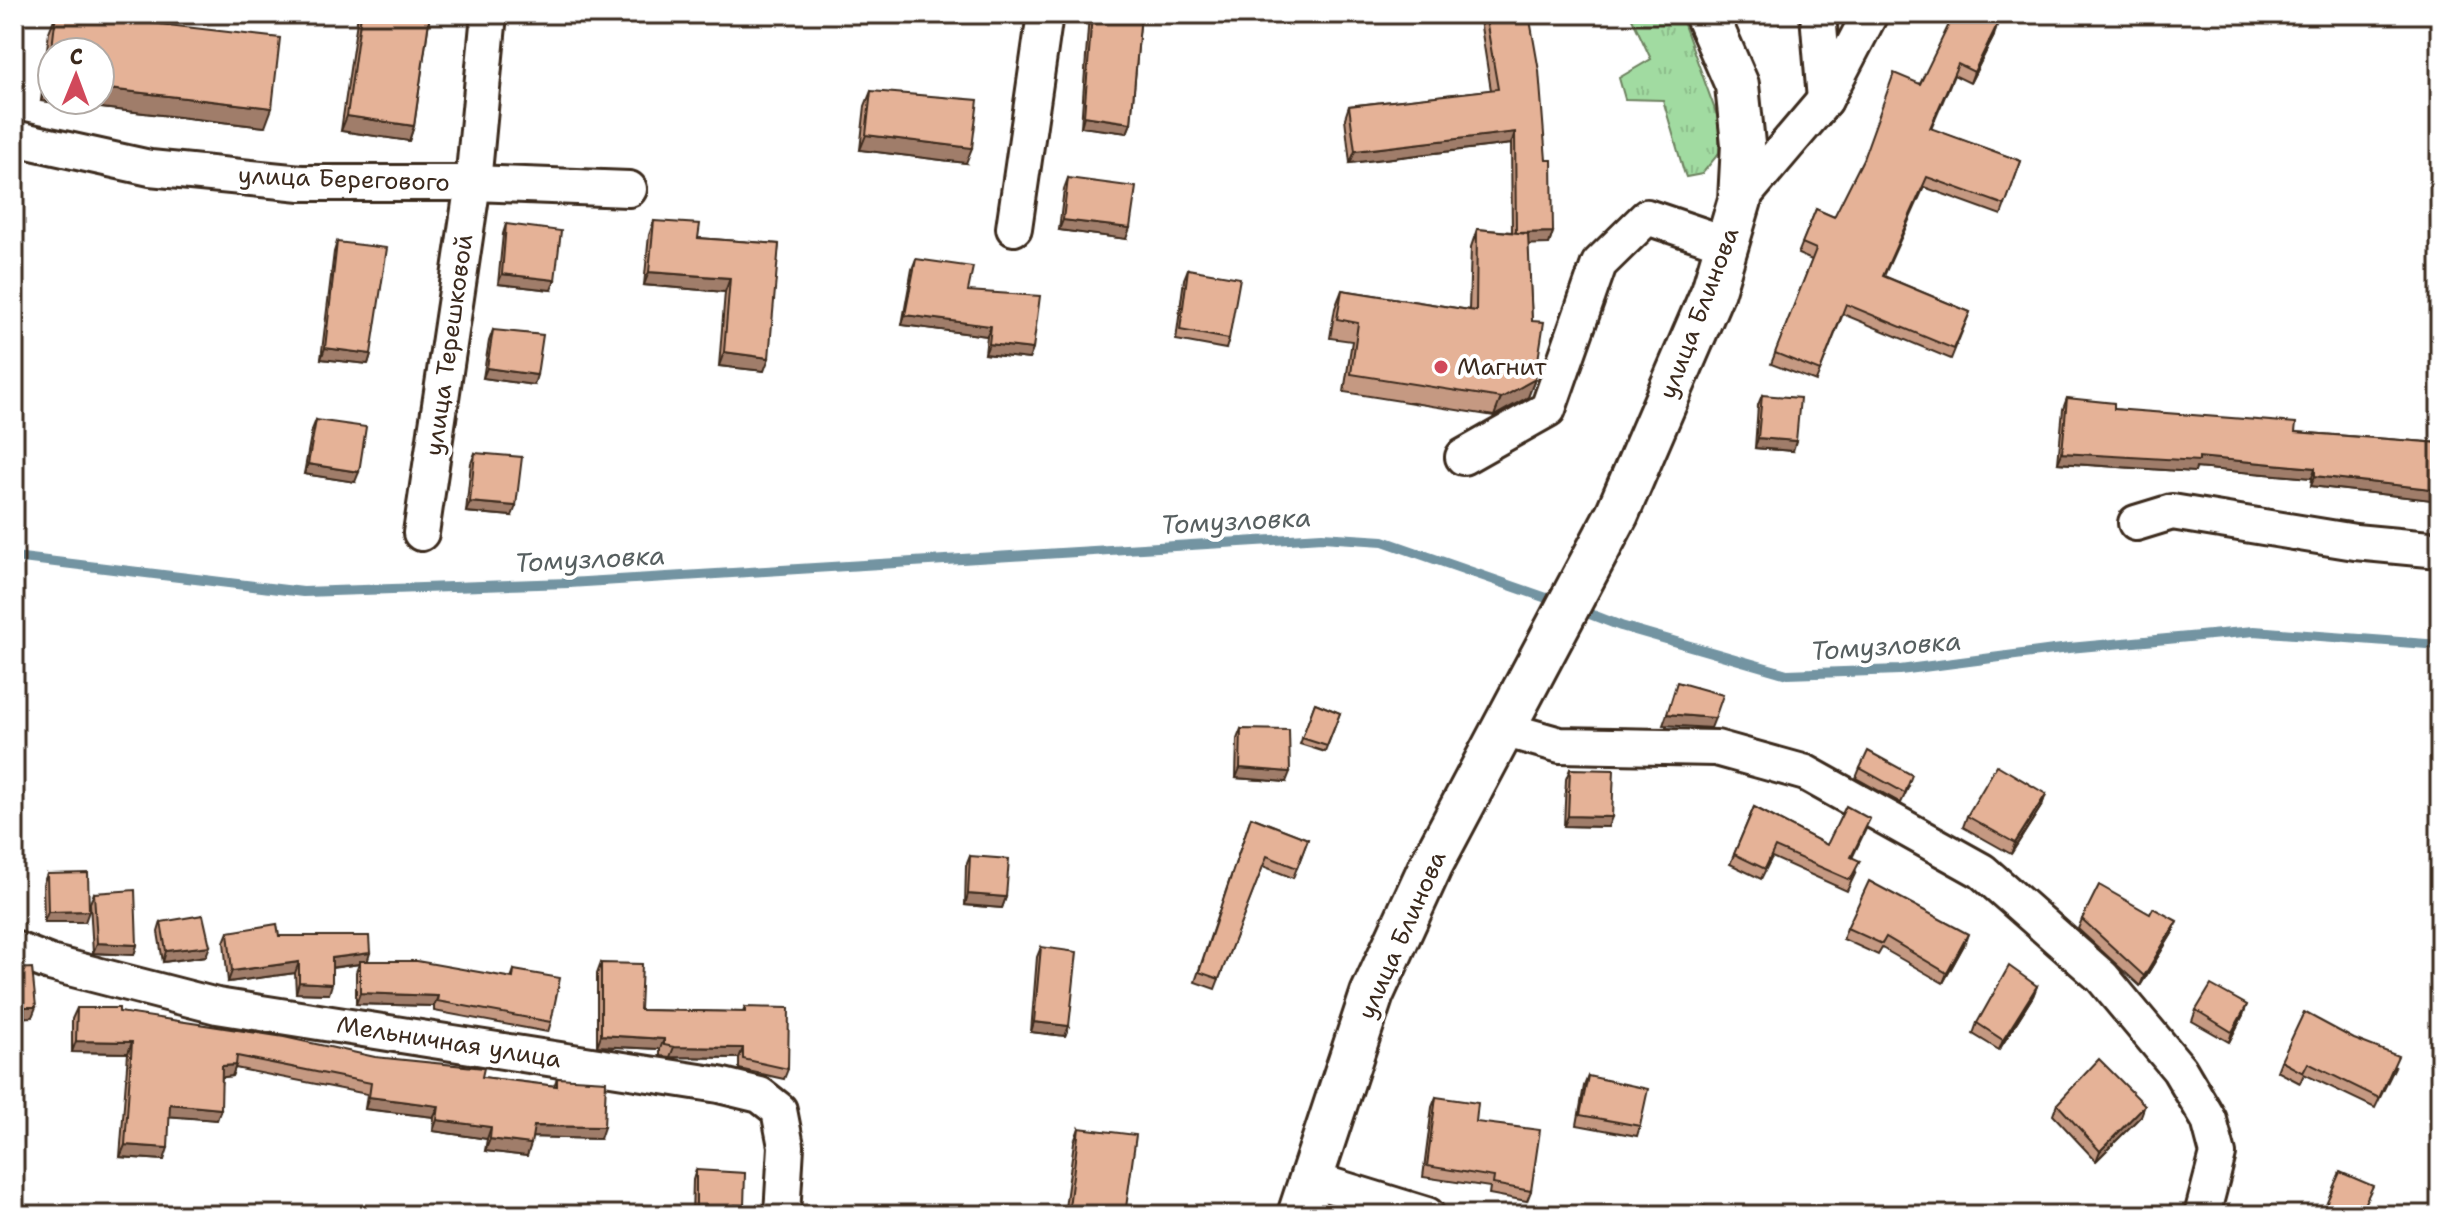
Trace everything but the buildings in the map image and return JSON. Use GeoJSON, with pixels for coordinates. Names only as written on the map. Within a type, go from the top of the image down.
{"type":"FeatureCollection","features":[{"type":"Feature","properties":{"kind":"main road","name":"улица Блинова"},"geometry":{"type":"LineString","coordinates":[[1304,1197],[1372,994],[1431,865],[1617,514],[1713,291],[1740,200],[1743,144],[1737,85],[1706,14]]}},
{"type":"Feature","properties":{"kind":"street","name":"улица Терешковой"},"geometry":{"type":"LineString","coordinates":[[421,533],[473,183],[489,14]]}},
{"type":"Feature","properties":{"kind":"street"},"geometry":{"type":"LineString","coordinates":[[1014,228],[1045,14]]}},
{"type":"Feature","properties":{"kind":"street"},"geometry":{"type":"LineString","coordinates":[[1818,14],[1825,100]]}},
{"type":"Feature","properties":{"kind":"street"},"geometry":{"type":"LineString","coordinates":[[1740,200],[1825,100],[1870,14]]}},
{"type":"Feature","properties":{"kind":"street","name":"улица Берегового"},"geometry":{"type":"LineString","coordinates":[[14,138],[150,168],[286,182],[473,183],[629,189]]}},
{"type":"Feature","properties":{"kind":"street"},"geometry":{"type":"LineString","coordinates":[[1463,457],[1548,409],[1599,264],[1647,217],[1727,244]]}},
{"type":"Feature","properties":{"kind":"street"},"geometry":{"type":"LineString","coordinates":[[2136,523],[2172,512],[2355,542],[2440,550]]}},
{"type":"Feature","properties":{"kind":"street"},"geometry":{"type":"LineString","coordinates":[[1503,729],[1560,745],[1716,748],[1806,773],[1982,871],[2102,977],[2179,1069],[2209,1120],[2218,1154],[2202,1215]]}},
{"type":"Feature","properties":{"kind":"street","name":"Мельничная улица"},"geometry":{"type":"LineString","coordinates":[[14,949],[50,963],[217,1006],[703,1082],[760,1095],[779,1110],[786,1146],[782,1215]]}},
{"type":"Feature","properties":{"kind":"street"},"geometry":{"type":"LineString","coordinates":[[1304,1197],[1427,1215]]}},
{"type":"Feature","properties":{"kind":"green space"},"geometry":{"type":"Polygon","coordinates":[[[1630,14],[1679,14],[1683,22],[1719,121],[1719,153],[1702,174],[1686,177],[1663,100],[1625,99],[1619,78],[1651,59],[1630,14]]]}},
{"type":"Feature","properties":{"kind":"waterway","name":"Томузловка"},"geometry":{"type":"LineString","coordinates":[[14,557],[303,592],[569,583],[1322,537],[1383,541],[1558,602]]}},
{"type":"Feature","properties":{"kind":"waterway","name":"Томузловка"},"geometry":{"type":"LineString","coordinates":[[1577,609],[1621,626],[1787,674],[1900,670],[2069,648],[2254,631],[2440,645]]}},
{"type":"Feature","properties":{"kind":"place","name":"Магнит"},"geometry":{"type":"Point","coordinates":[1441,367]}}]}
